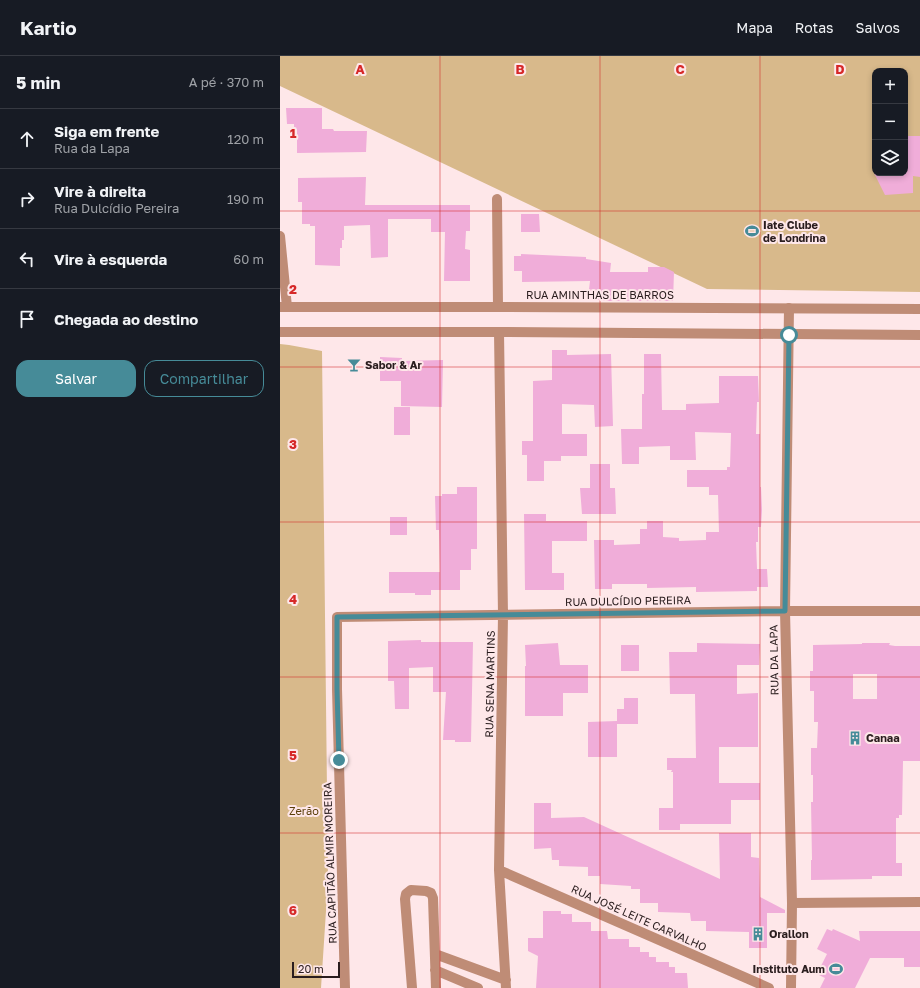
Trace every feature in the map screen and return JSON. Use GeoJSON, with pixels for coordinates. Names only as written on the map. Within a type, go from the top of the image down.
{"type":"FeatureCollection","features":[{"type":"Feature","properties":{"kind":"street"},"geometry":{"type":"LineString","coordinates":[[497,199],[498,307]]}},
{"type":"Feature","properties":{"kind":"street"},"geometry":{"type":"LineString","coordinates":[[280,236],[283,307]]}},
{"type":"Feature","properties":{"kind":"street","name":"RUA AMINTHAS DE BARROS"},"geometry":{"type":"LineString","coordinates":[[283,307],[920,309]]}},
{"type":"Feature","properties":{"kind":"street","name":"RUA DA LAPA"},"geometry":{"type":"LineString","coordinates":[[789,308],[785,611],[792,903],[791,988]]}},
{"type":"Feature","properties":{"kind":"street"},"geometry":{"type":"LineString","coordinates":[[280,332],[920,335]]}},
{"type":"Feature","properties":{"kind":"street","name":"RUA SENA MARTINS"},"geometry":{"type":"LineString","coordinates":[[499,332],[503,615],[499,870],[506,984]]}},
{"type":"Feature","properties":{"kind":"street","name":"RUA DULCÍDIO PEREIRA"},"geometry":{"type":"LineString","coordinates":[[337,617],[785,611],[920,611]]}},
{"type":"Feature","properties":{"kind":"street","name":"RUA CAPITÃO ALMIR MOREIRA"},"geometry":{"type":"LineString","coordinates":[[337,617],[337,689],[345,988]]}},
{"type":"Feature","properties":{"kind":"street","name":"RUA JOSÉ LEITE CARVALHO"},"geometry":{"type":"LineString","coordinates":[[499,870],[769,988]]}},
{"type":"Feature","properties":{"kind":"street"},"geometry":{"type":"LineString","coordinates":[[412,988],[405,899],[406,894],[411,890],[426,891],[431,893],[433,898],[436,988]]}},
{"type":"Feature","properties":{"kind":"street"},"geometry":{"type":"LineString","coordinates":[[792,903],[920,902]]}},
{"type":"Feature","properties":{"kind":"street"},"geometry":{"type":"LineString","coordinates":[[435,954],[506,984]]}},
{"type":"Feature","properties":{"kind":"street"},"geometry":{"type":"LineString","coordinates":[[435,970],[478,988]]}},
{"type":"Feature","properties":{"kind":"green space","name":"Iate Clube de Londrina"},"geometry":{"type":"Polygon","coordinates":[[[280,56],[920,56],[920,292],[707,289],[280,86],[280,56]]]}},
{"type":"Feature","properties":{"kind":"green space","name":"Zerão"},"geometry":{"type":"Polygon","coordinates":[[[280,344],[322,351],[328,880],[321,988],[280,988],[280,344]]]}},
{"type":"Feature","properties":{"kind":"building"},"geometry":{"type":"Polygon","coordinates":[[[286,108],[322,108],[322,129],[333,129],[334,131],[367,131],[366,152],[297,153],[297,129],[294,129],[294,124],[287,124],[286,108]]]}},
{"type":"Feature","properties":{"kind":"building"},"geometry":{"type":"Polygon","coordinates":[[[908,136],[920,136],[920,177],[913,176],[913,193],[885,195],[876,176],[908,176],[908,136]]]}},
{"type":"Feature","properties":{"kind":"building"},"geometry":{"type":"Polygon","coordinates":[[[366,177],[365,205],[470,205],[470,231],[466,231],[465,249],[470,250],[470,281],[444,281],[445,232],[431,232],[431,219],[388,219],[388,257],[371,258],[370,225],[344,226],[344,240],[342,240],[342,248],[340,248],[340,266],[315,265],[315,226],[310,226],[310,224],[302,224],[302,202],[298,202],[298,178],[366,177]]]}},
{"type":"Feature","properties":{"kind":"building"},"geometry":{"type":"Polygon","coordinates":[[[521,214],[539,214],[540,232],[521,232],[521,214]]]}},
{"type":"Feature","properties":{"kind":"building"},"geometry":{"type":"Polygon","coordinates":[[[521,254],[586,257],[586,259],[611,263],[610,272],[648,272],[648,267],[664,267],[674,272],[673,301],[606,301],[588,298],[590,281],[522,282],[522,271],[514,271],[514,256],[521,256],[521,254]]]}},
{"type":"Feature","properties":{"kind":"building"},"geometry":{"type":"Polygon","coordinates":[[[552,350],[567,350],[567,355],[611,354],[613,426],[595,427],[594,405],[562,404],[562,434],[587,434],[587,456],[561,456],[561,461],[544,461],[544,481],[527,481],[527,455],[522,455],[522,441],[533,441],[533,381],[552,380],[552,350]]]}},
{"type":"Feature","properties":{"kind":"building"},"geometry":{"type":"Polygon","coordinates":[[[644,354],[661,354],[662,410],[686,410],[686,404],[719,403],[719,376],[758,376],[759,402],[757,402],[756,434],[760,434],[760,487],[762,510],[761,527],[758,527],[758,542],[756,542],[757,569],[767,569],[768,587],[757,587],[757,591],[696,592],[696,587],[647,588],[647,584],[612,584],[612,589],[595,589],[594,540],[614,540],[614,545],[640,544],[640,529],[647,529],[647,521],[663,521],[663,537],[679,538],[679,541],[706,540],[706,532],[719,532],[718,495],[709,495],[709,487],[687,487],[687,470],[727,470],[727,467],[730,467],[731,433],[695,432],[696,460],[670,460],[670,446],[639,447],[639,464],[622,464],[621,429],[642,429],[644,354]]]}},
{"type":"Feature","properties":{"kind":"building"},"geometry":{"type":"Polygon","coordinates":[[[380,357],[402,358],[402,361],[443,360],[442,407],[401,406],[401,381],[380,381],[380,357]]]}},
{"type":"Feature","properties":{"kind":"building"},"geometry":{"type":"Polygon","coordinates":[[[394,407],[410,407],[410,435],[394,435],[394,407]]]}},
{"type":"Feature","properties":{"kind":"building"},"geometry":{"type":"Polygon","coordinates":[[[590,464],[610,464],[610,488],[615,488],[616,514],[582,514],[580,488],[590,488],[590,464]]]}},
{"type":"Feature","properties":{"kind":"building"},"geometry":{"type":"Polygon","coordinates":[[[457,487],[477,487],[477,549],[471,549],[471,570],[460,570],[460,590],[431,590],[431,595],[415,595],[415,593],[389,593],[389,572],[440,572],[439,530],[436,530],[435,496],[442,496],[442,494],[457,494],[457,487]]]}},
{"type":"Feature","properties":{"kind":"building"},"geometry":{"type":"Polygon","coordinates":[[[524,514],[546,514],[546,521],[587,521],[587,541],[552,541],[552,573],[564,573],[564,590],[525,590],[524,514]]]}},
{"type":"Feature","properties":{"kind":"building"},"geometry":{"type":"Polygon","coordinates":[[[390,517],[407,517],[407,535],[390,535],[390,517]]]}},
{"type":"Feature","properties":{"kind":"building"},"geometry":{"type":"Polygon","coordinates":[[[421,640],[421,642],[473,642],[471,742],[443,740],[446,692],[433,692],[433,667],[409,668],[409,709],[395,709],[394,681],[388,681],[388,641],[421,640]]]}},
{"type":"Feature","properties":{"kind":"building"},"geometry":{"type":"Polygon","coordinates":[[[558,643],[560,665],[588,665],[588,693],[563,693],[563,716],[525,716],[525,645],[558,643]]]}},
{"type":"Feature","properties":{"kind":"building"},"geometry":{"type":"Polygon","coordinates":[[[697,643],[760,644],[759,665],[737,665],[737,694],[758,693],[758,747],[719,747],[719,783],[760,783],[760,800],[731,800],[731,824],[680,824],[680,830],[659,830],[659,808],[673,808],[673,772],[671,772],[672,770],[667,770],[667,758],[696,758],[695,694],[670,694],[669,652],[697,652],[697,643]]]}},
{"type":"Feature","properties":{"kind":"building"},"geometry":{"type":"Polygon","coordinates":[[[890,643],[889,645],[895,646],[920,646],[920,761],[903,761],[902,815],[899,815],[899,818],[896,818],[896,863],[902,863],[902,876],[872,876],[872,879],[811,880],[811,802],[813,802],[813,775],[811,775],[811,748],[817,748],[818,722],[814,722],[814,691],[810,691],[810,671],[813,671],[813,645],[890,643]],[[853,674],[853,699],[877,699],[877,674],[853,674]]]}},
{"type":"Feature","properties":{"kind":"building"},"geometry":{"type":"Polygon","coordinates":[[[621,645],[639,645],[639,671],[621,671],[621,645]]]}},
{"type":"Feature","properties":{"kind":"building"},"geometry":{"type":"Polygon","coordinates":[[[624,698],[638,698],[638,724],[617,724],[617,757],[588,757],[588,722],[617,721],[617,709],[624,709],[624,698]]]}},
{"type":"Feature","properties":{"kind":"building"},"geometry":{"type":"Polygon","coordinates":[[[534,803],[551,803],[551,818],[584,817],[720,879],[719,833],[751,833],[751,857],[759,858],[760,897],[785,910],[785,913],[767,913],[767,948],[749,948],[749,932],[706,931],[706,921],[691,921],[690,913],[658,912],[658,903],[640,903],[640,889],[631,889],[631,886],[600,884],[600,876],[588,876],[588,867],[559,866],[559,860],[552,860],[551,848],[534,849],[534,803]]]}},
{"type":"Feature","properties":{"kind":"building"},"geometry":{"type":"Polygon","coordinates":[[[543,911],[561,911],[561,914],[572,914],[572,922],[591,922],[591,931],[607,931],[608,939],[629,939],[629,947],[640,947],[640,952],[649,952],[649,957],[656,957],[656,962],[669,962],[669,967],[675,967],[675,973],[687,973],[688,988],[536,988],[538,956],[528,951],[528,938],[543,938],[543,911]]]}},
{"type":"Feature","properties":{"kind":"building"},"geometry":{"type":"Polygon","coordinates":[[[827,929],[832,931],[833,929],[860,941],[859,931],[920,931],[920,967],[904,967],[904,958],[870,958],[855,988],[820,988],[825,978],[817,974],[827,954],[817,949],[827,929]]]}},
{"type":"Feature","properties":{"kind":"place","name":"Iate Clube de Londrina"},"geometry":{"type":"Point","coordinates":[752,231]}},
{"type":"Feature","properties":{"kind":"place","name":"Sabor & Ar"},"geometry":{"type":"Point","coordinates":[354,365]}},
{"type":"Feature","properties":{"kind":"place","name":"Canaa"},"geometry":{"type":"Point","coordinates":[855,738]}},
{"type":"Feature","properties":{"kind":"place","name":"Orallon"},"geometry":{"type":"Point","coordinates":[758,934]}},
{"type":"Feature","properties":{"kind":"place","name":"Instituto Aum"},"geometry":{"type":"Point","coordinates":[836,969]}},
{"type":"Feature","properties":{"kind":"route"},"geometry":{"type":"LineString","coordinates":[[339,760],[337,617],[785,611],[789,335]]}}]}
